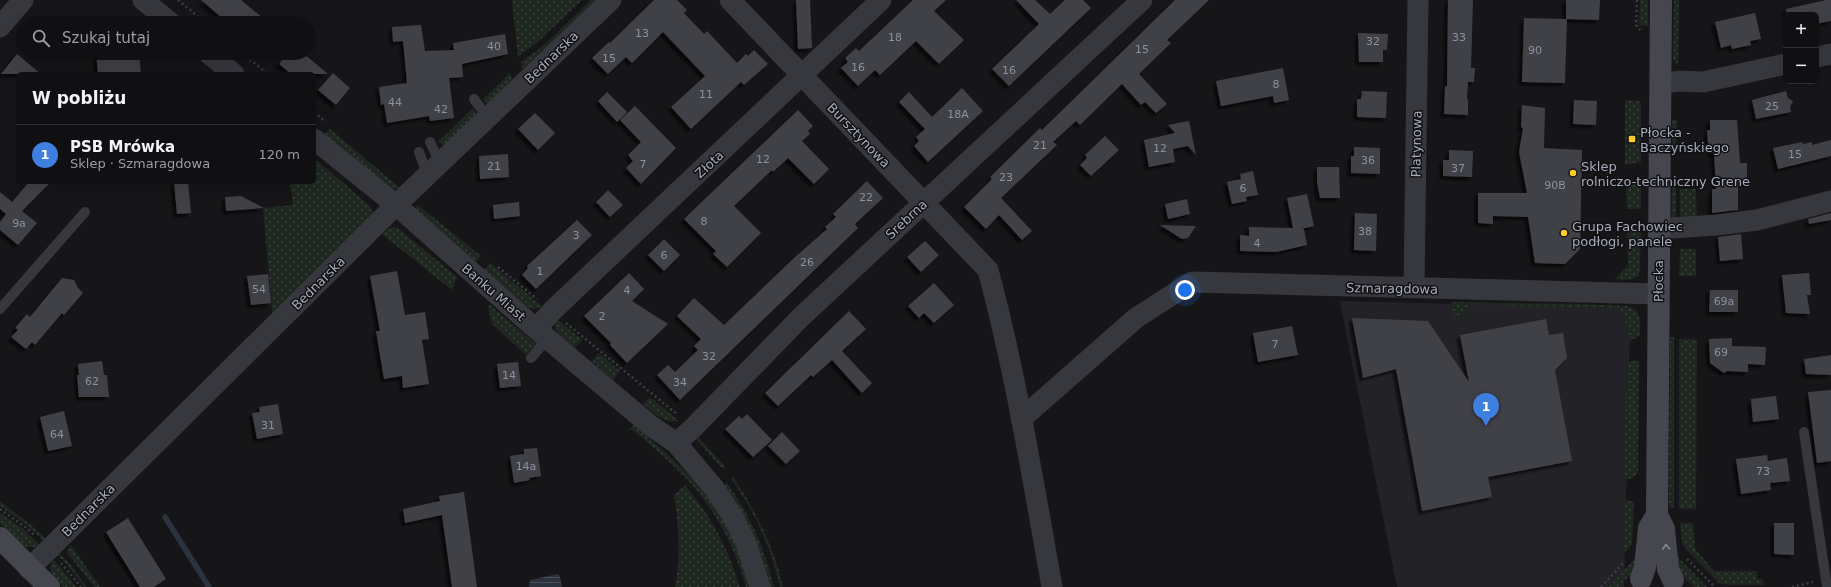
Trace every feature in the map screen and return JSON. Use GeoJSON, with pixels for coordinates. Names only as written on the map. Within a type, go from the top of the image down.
{"type":"FeatureCollection","features":[{"type":"Feature","properties":{"kind":"street"},"geometry":{"type":"LineString","coordinates":[[0,27],[23,0]]}},
{"type":"Feature","properties":{"kind":"street"},"geometry":{"type":"LineString","coordinates":[[143,0],[162,16]]}},
{"type":"Feature","properties":{"kind":"street","name":"Bednarska"},"geometry":{"type":"LineString","coordinates":[[29,569],[396,205],[611,0]]}},
{"type":"Feature","properties":{"kind":"street","name":"Bursztynowa"},"geometry":{"type":"LineString","coordinates":[[730,0],[988,270],[1000,316],[1021,419]]}},
{"type":"Feature","properties":{"kind":"street","name":"Złota"},"geometry":{"type":"LineString","coordinates":[[542,334],[552,311],[881,0]]}},
{"type":"Feature","properties":{"kind":"street","name":"Srebrna"},"geometry":{"type":"LineString","coordinates":[[676,443],[693,428],[801,317],[1142,0]]}},
{"type":"Feature","properties":{"kind":"street","name":"Platynowa"},"geometry":{"type":"LineString","coordinates":[[1414,288],[1418,0]]}},
{"type":"Feature","properties":{"kind":"street","name":"Płocka"},"geometry":{"type":"LineString","coordinates":[[1635,583],[1645,567],[1649,528],[1656,515],[1661,0]]}},
{"type":"Feature","properties":{"kind":"street"},"geometry":{"type":"LineString","coordinates":[[1819,56],[1831,54]]}},
{"type":"Feature","properties":{"kind":"street"},"geometry":{"type":"LineString","coordinates":[[217,60],[232,72]]}},
{"type":"Feature","properties":{"kind":"street"},"geometry":{"type":"LineString","coordinates":[[1660,84],[1703,82],[1783,65]]}},
{"type":"Feature","properties":{"kind":"street","name":"Banku Miast"},"geometry":{"type":"LineString","coordinates":[[316,141],[396,205],[542,334],[651,426],[676,443],[714,488],[732,515],[746,543],[760,587]]}},
{"type":"Feature","properties":{"kind":"street"},"geometry":{"type":"LineString","coordinates":[[1658,229],[1716,225],[1758,220],[1831,202]]}},
{"type":"Feature","properties":{"kind":"street","name":"Szmaragdowa"},"geometry":{"type":"LineString","coordinates":[[1021,419],[1136,318],[1192,282],[1658,294]]}},
{"type":"Feature","properties":{"kind":"street"},"geometry":{"type":"LineString","coordinates":[[1021,419],[1052,587]]}},
{"type":"Feature","properties":{"kind":"street","name":"Płocka"},"geometry":{"type":"LineString","coordinates":[[1656,515],[1664,529],[1668,569],[1678,583]]}},
{"type":"Feature","properties":{"kind":"street"},"geometry":{"type":"LineString","coordinates":[[0,538],[29,569],[49,587]]}},
{"type":"Feature","properties":{"kind":"street"},"geometry":{"type":"LineString","coordinates":[[1635,583],[1651,576],[1662,576],[1678,583]]}},
{"type":"Feature","properties":{"kind":"lane"},"geometry":{"type":"LineString","coordinates":[[474,99],[488,118]]}},
{"type":"Feature","properties":{"kind":"lane"},"geometry":{"type":"LineString","coordinates":[[430,142],[434,170]]}},
{"type":"Feature","properties":{"kind":"lane"},"geometry":{"type":"LineString","coordinates":[[419,152],[434,170]]}},
{"type":"Feature","properties":{"kind":"lane"},"geometry":{"type":"LineString","coordinates":[[0,309],[85,212]]}},
{"type":"Feature","properties":{"kind":"lane"},"geometry":{"type":"LineString","coordinates":[[531,358],[542,334]]}},
{"type":"Feature","properties":{"kind":"lane"},"geometry":{"type":"LineString","coordinates":[[1804,432],[1827,587]]}},
{"type":"Feature","properties":{"kind":"path"},"geometry":{"type":"LineString","coordinates":[[178,0],[197,16]]}},
{"type":"Feature","properties":{"kind":"path"},"geometry":{"type":"LineString","coordinates":[[251,60],[266,72]]}},
{"type":"Feature","properties":{"kind":"path"},"geometry":{"type":"LineString","coordinates":[[316,114],[332,127]]}},
{"type":"Feature","properties":{"kind":"path"},"geometry":{"type":"LineString","coordinates":[[493,263],[693,428]]}},
{"type":"Feature","properties":{"kind":"path"},"geometry":{"type":"LineString","coordinates":[[0,509],[28,529],[38,539]]}},
{"type":"Feature","properties":{"kind":"path"},"geometry":{"type":"LineString","coordinates":[[1683,555],[1715,587]]}},
{"type":"Feature","properties":{"kind":"path"},"geometry":{"type":"LineString","coordinates":[[1601,587],[1627,559]]}},
{"type":"Feature","properties":{"kind":"path"},"geometry":{"type":"LineString","coordinates":[[58,560],[81,587]]}},
{"type":"Feature","properties":{"kind":"shaded area"},"geometry":{"type":"Polygon","coordinates":[[[512,0],[582,0],[540,40],[518,57],[512,0]]]}},
{"type":"Feature","properties":{"kind":"shaded area"},"geometry":{"type":"Polygon","coordinates":[[[591,0],[597,0],[522,71],[521,67],[523,65],[520,63],[544,45],[591,0]]]}},
{"type":"Feature","properties":{"kind":"shaded area"},"geometry":{"type":"Polygon","coordinates":[[[1640,0],[1648,0],[1648,26],[1639,25],[1640,0]]]}},
{"type":"Feature","properties":{"kind":"shaded area"},"geometry":{"type":"Polygon","coordinates":[[[1674,0],[1679,0],[1678,66],[1673,59],[1674,0]]]}},
{"type":"Feature","properties":{"kind":"shaded area"},"geometry":{"type":"Polygon","coordinates":[[[510,73],[512,81],[488,104],[483,99],[510,73]]]}},
{"type":"Feature","properties":{"kind":"shaded area"},"geometry":{"type":"Polygon","coordinates":[[[1625,100],[1639,101],[1641,103],[1641,162],[1625,165],[1625,100]]]}},
{"type":"Feature","properties":{"kind":"shaded area"},"geometry":{"type":"Polygon","coordinates":[[[473,108],[477,114],[444,146],[438,142],[473,108]]]}},
{"type":"Feature","properties":{"kind":"shaded area"},"geometry":{"type":"Polygon","coordinates":[[[1672,120],[1677,120],[1676,151],[1672,151],[1672,120]]]}},
{"type":"Feature","properties":{"kind":"shaded area"},"geometry":{"type":"Polygon","coordinates":[[[330,129],[400,188],[392,190],[322,137],[330,129]]]}},
{"type":"Feature","properties":{"kind":"shaded area"},"geometry":{"type":"Polygon","coordinates":[[[316,160],[370,206],[374,213],[273,320],[263,208],[293,205],[290,184],[316,184],[316,160]]]}},
{"type":"Feature","properties":{"kind":"shaded area"},"geometry":{"type":"Polygon","coordinates":[[[1626,180],[1641,181],[1641,209],[1627,209],[1626,180]]]}},
{"type":"Feature","properties":{"kind":"shaded area"},"geometry":{"type":"Polygon","coordinates":[[[1676,186],[1676,224],[1671,224],[1672,187],[1676,186]]]}},
{"type":"Feature","properties":{"kind":"shaded area"},"geometry":{"type":"Polygon","coordinates":[[[1680,189],[1696,189],[1697,223],[1680,224],[1680,189]]]}},
{"type":"Feature","properties":{"kind":"shaded area"},"geometry":{"type":"Polygon","coordinates":[[[418,205],[481,256],[474,264],[414,210],[418,205]]]}},
{"type":"Feature","properties":{"kind":"shaded area"},"geometry":{"type":"Polygon","coordinates":[[[395,227],[457,277],[452,290],[382,234],[390,228],[395,227]]]}},
{"type":"Feature","properties":{"kind":"shaded area"},"geometry":{"type":"Polygon","coordinates":[[[1627,228],[1641,228],[1639,276],[1628,280],[1609,279],[1615,279],[1628,265],[1627,228]]]}},
{"type":"Feature","properties":{"kind":"shaded area"},"geometry":{"type":"Polygon","coordinates":[[[1680,249],[1696,249],[1696,276],[1679,276],[1680,249]]]}},
{"type":"Feature","properties":{"kind":"shaded area"},"geometry":{"type":"Polygon","coordinates":[[[490,263],[543,307],[533,309],[525,306],[483,271],[490,263]]]}},
{"type":"Feature","properties":{"kind":"shaded area"},"geometry":{"type":"Polygon","coordinates":[[[1340,301],[1618,308],[1630,321],[1624,587],[1397,587],[1340,301]]]}},
{"type":"Feature","properties":{"kind":"shaded area"},"geometry":{"type":"Polygon","coordinates":[[[1451,302],[1627,306],[1636,310],[1640,317],[1640,335],[1627,343],[1627,324],[1618,308],[1468,305],[1467,311],[1464,314],[1454,319],[1451,302]]]}},
{"type":"Feature","properties":{"kind":"shaded area"},"geometry":{"type":"Polygon","coordinates":[[[490,305],[536,344],[526,355],[492,324],[488,306],[490,305]]]}},
{"type":"Feature","properties":{"kind":"shaded area"},"geometry":{"type":"Polygon","coordinates":[[[556,318],[582,340],[575,348],[557,331],[554,323],[556,318]]]}},
{"type":"Feature","properties":{"kind":"shaded area"},"geometry":{"type":"Polygon","coordinates":[[[1670,337],[1674,337],[1674,508],[1669,506],[1670,337]]]}},
{"type":"Feature","properties":{"kind":"shaded area"},"geometry":{"type":"Polygon","coordinates":[[[1679,339],[1697,339],[1696,509],[1679,509],[1679,339]]]}},
{"type":"Feature","properties":{"kind":"shaded area"},"geometry":{"type":"Polygon","coordinates":[[[599,353],[620,371],[613,380],[592,361],[599,353]]]}},
{"type":"Feature","properties":{"kind":"shaded area"},"geometry":{"type":"Polygon","coordinates":[[[1628,361],[1639,361],[1638,473],[1633,478],[1623,480],[1628,361]]]}},
{"type":"Feature","properties":{"kind":"shaded area"},"geometry":{"type":"Polygon","coordinates":[[[650,397],[679,421],[669,421],[651,411],[643,404],[650,397]]]}},
{"type":"Feature","properties":{"kind":"shaded area"},"geometry":{"type":"Polygon","coordinates":[[[633,425],[664,451],[692,479],[718,510],[737,546],[750,587],[746,587],[727,537],[703,498],[688,480],[652,446],[631,429],[627,432],[633,425]]]}},
{"type":"Feature","properties":{"kind":"shaded area"},"geometry":{"type":"Polygon","coordinates":[[[696,435],[726,467],[723,469],[695,438],[696,435]]]}},
{"type":"Feature","properties":{"kind":"shaded area"},"geometry":{"type":"Polygon","coordinates":[[[733,477],[757,516],[775,558],[783,587],[780,587],[772,558],[761,530],[748,504],[731,479],[733,477]]]}},
{"type":"Feature","properties":{"kind":"shaded area"},"geometry":{"type":"Polygon","coordinates":[[[726,482],[735,494],[756,532],[774,587],[770,587],[755,540],[725,486],[726,482]]]}},
{"type":"Feature","properties":{"kind":"shaded area"},"geometry":{"type":"Polygon","coordinates":[[[685,485],[703,509],[718,533],[730,559],[740,587],[675,587],[679,541],[674,495],[685,485]]]}},
{"type":"Feature","properties":{"kind":"shaded area"},"geometry":{"type":"Polygon","coordinates":[[[1624,499],[1634,502],[1632,544],[1623,555],[1624,499]]]}},
{"type":"Feature","properties":{"kind":"shaded area"},"geometry":{"type":"Polygon","coordinates":[[[0,501],[47,540],[45,542],[27,525],[0,506],[0,501]]]}},
{"type":"Feature","properties":{"kind":"shaded area"},"geometry":{"type":"Polygon","coordinates":[[[0,513],[22,528],[40,545],[28,547],[12,538],[0,523],[0,513]]]}},
{"type":"Feature","properties":{"kind":"shaded area"},"geometry":{"type":"Polygon","coordinates":[[[1680,523],[1693,523],[1695,549],[1714,571],[1757,571],[1757,579],[1763,579],[1764,585],[1728,585],[1719,583],[1684,547],[1680,523]]]}},
{"type":"Feature","properties":{"kind":"shaded area"},"geometry":{"type":"Polygon","coordinates":[[[71,545],[100,587],[94,587],[68,554],[67,551],[71,545]]]}},
{"type":"Feature","properties":{"kind":"shaded area"},"geometry":{"type":"Polygon","coordinates":[[[58,552],[70,564],[87,587],[84,587],[56,553],[58,552]]]}},
{"type":"Feature","properties":{"kind":"shaded area"},"geometry":{"type":"Polygon","coordinates":[[[1675,555],[1707,587],[1694,587],[1681,575],[1675,555]]]}},
{"type":"Feature","properties":{"kind":"shaded area"},"geometry":{"type":"Polygon","coordinates":[[[1635,558],[1635,570],[1618,587],[1609,587],[1635,558]]]}},
{"type":"Feature","properties":{"kind":"shaded area"},"geometry":{"type":"Polygon","coordinates":[[[52,559],[59,565],[76,587],[62,587],[56,581],[51,571],[52,559]]]}},
{"type":"Feature","properties":{"kind":"shaded area"},"geometry":{"type":"Polygon","coordinates":[[[558,574],[562,587],[529,587],[530,580],[558,574]]]}},
{"type":"Feature","properties":{"kind":"building"},"geometry":{"type":"Polygon","coordinates":[[[201,0],[241,0],[260,16],[220,16],[201,0]]]}},
{"type":"Feature","properties":{"kind":"building"},"geometry":{"type":"Polygon","coordinates":[[[654,0],[677,0],[687,10],[684,13],[704,34],[707,31],[737,63],[746,54],[748,56],[754,50],[768,64],[744,85],[741,82],[691,129],[671,107],[705,76],[663,32],[632,63],[626,57],[608,74],[592,58],[609,42],[610,43],[654,0]]]}},
{"type":"Feature","properties":{"kind":"building"},"geometry":{"type":"Polygon","coordinates":[[[796,0],[810,0],[812,48],[798,49],[796,0]]]}},
{"type":"Feature","properties":{"kind":"building"},"geometry":{"type":"Polygon","coordinates":[[[913,0],[946,0],[934,11],[964,40],[939,64],[916,41],[880,75],[875,70],[858,86],[841,68],[848,62],[845,58],[856,48],[859,51],[913,0]]]}},
{"type":"Feature","properties":{"kind":"building"},"geometry":{"type":"Polygon","coordinates":[[[1016,0],[1035,0],[1050,14],[1065,0],[1083,0],[1091,8],[1009,86],[992,69],[1039,24],[1016,0]]]}},
{"type":"Feature","properties":{"kind":"building"},"geometry":{"type":"Polygon","coordinates":[[[1175,0],[1209,0],[1167,40],[1171,43],[1139,74],[1167,104],[1156,113],[1145,102],[1141,105],[1122,84],[1080,125],[1076,121],[1053,142],[1057,145],[1001,198],[1032,231],[1022,240],[999,215],[986,229],[964,207],[992,179],[990,177],[1040,128],[1042,130],[1175,0]]]}},
{"type":"Feature","properties":{"kind":"building"},"geometry":{"type":"Polygon","coordinates":[[[1448,0],[1473,0],[1471,68],[1475,68],[1474,82],[1468,82],[1468,115],[1444,114],[1445,86],[1447,87],[1448,0]]]}},
{"type":"Feature","properties":{"kind":"building"},"geometry":{"type":"Polygon","coordinates":[[[1566,0],[1600,0],[1599,20],[1567,19],[1565,83],[1522,82],[1524,18],[1566,19],[1566,0]]]}},
{"type":"Feature","properties":{"kind":"building"},"geometry":{"type":"Polygon","coordinates":[[[1831,0],[1831,21],[1819,23],[1819,12],[1786,12],[1786,9],[1831,0]]]}},
{"type":"Feature","properties":{"kind":"building"},"geometry":{"type":"Polygon","coordinates":[[[1755,13],[1761,39],[1750,41],[1751,45],[1732,49],[1731,45],[1721,48],[1715,22],[1755,13]]]}},
{"type":"Feature","properties":{"kind":"building"},"geometry":{"type":"Polygon","coordinates":[[[421,25],[425,51],[454,50],[453,43],[505,34],[508,54],[462,64],[463,77],[449,78],[454,118],[430,121],[429,116],[387,123],[384,104],[381,105],[379,87],[407,83],[403,41],[393,42],[392,27],[421,25]]]}},
{"type":"Feature","properties":{"kind":"building"},"geometry":{"type":"Polygon","coordinates":[[[1358,33],[1388,34],[1387,50],[1383,50],[1383,62],[1359,62],[1358,33]]]}},
{"type":"Feature","properties":{"kind":"building"},"geometry":{"type":"Polygon","coordinates":[[[16,55],[16,60],[24,60],[39,72],[16,72],[16,74],[1,74],[16,55]]]}},
{"type":"Feature","properties":{"kind":"building"},"geometry":{"type":"Polygon","coordinates":[[[97,60],[140,60],[141,72],[98,72],[97,60]]]}},
{"type":"Feature","properties":{"kind":"building"},"geometry":{"type":"Polygon","coordinates":[[[282,60],[311,60],[328,74],[316,74],[316,72],[289,72],[279,64],[282,60]]]}},
{"type":"Feature","properties":{"kind":"building"},"geometry":{"type":"Polygon","coordinates":[[[1283,68],[1289,100],[1274,103],[1273,96],[1221,106],[1216,81],[1283,68]]]}},
{"type":"Feature","properties":{"kind":"building"},"geometry":{"type":"Polygon","coordinates":[[[333,73],[350,88],[336,105],[318,90],[333,73]]]}},
{"type":"Feature","properties":{"kind":"building"},"geometry":{"type":"Polygon","coordinates":[[[962,88],[983,111],[928,162],[914,146],[919,141],[916,137],[925,129],[899,102],[909,92],[932,117],[962,88]]]}},
{"type":"Feature","properties":{"kind":"building"},"geometry":{"type":"Polygon","coordinates":[[[1362,91],[1387,92],[1386,118],[1357,117],[1357,99],[1361,99],[1362,91]]]}},
{"type":"Feature","properties":{"kind":"building"},"geometry":{"type":"Polygon","coordinates":[[[1786,91],[1788,98],[1793,101],[1790,107],[1791,112],[1756,119],[1752,100],[1786,91]]]}},
{"type":"Feature","properties":{"kind":"building"},"geometry":{"type":"Polygon","coordinates":[[[607,92],[627,112],[617,122],[598,101],[607,92]]]}},
{"type":"Feature","properties":{"kind":"building"},"geometry":{"type":"Polygon","coordinates":[[[1574,100],[1597,101],[1596,125],[1573,124],[1574,100]]]}},
{"type":"Feature","properties":{"kind":"building"},"geometry":{"type":"Polygon","coordinates":[[[1522,105],[1545,108],[1544,148],[1582,150],[1580,249],[1565,264],[1535,263],[1528,217],[1493,216],[1493,224],[1478,223],[1478,193],[1527,193],[1519,152],[1523,128],[1521,127],[1522,105]]]}},
{"type":"Feature","properties":{"kind":"building"},"geometry":{"type":"Polygon","coordinates":[[[635,106],[676,148],[641,184],[626,168],[633,161],[628,155],[641,142],[620,120],[635,106]]]}},
{"type":"Feature","properties":{"kind":"building"},"geometry":{"type":"Polygon","coordinates":[[[798,110],[813,126],[808,131],[810,134],[802,141],[829,169],[814,184],[788,158],[773,172],[772,170],[734,206],[761,233],[727,267],[713,254],[716,251],[684,219],[798,110]]]}},
{"type":"Feature","properties":{"kind":"building"},"geometry":{"type":"Polygon","coordinates":[[[535,113],[555,133],[538,150],[518,129],[535,113]]]}},
{"type":"Feature","properties":{"kind":"building"},"geometry":{"type":"Polygon","coordinates":[[[1710,120],[1737,120],[1740,163],[1747,163],[1747,182],[1738,183],[1738,210],[1712,213],[1712,189],[1716,189],[1714,153],[1711,153],[1711,145],[1708,144],[1707,130],[1710,130],[1710,120]]]}},
{"type":"Feature","properties":{"kind":"building"},"geometry":{"type":"Polygon","coordinates":[[[1189,121],[1196,155],[1188,146],[1173,149],[1175,162],[1149,167],[1144,140],[1175,133],[1168,125],[1189,121]]]}},
{"type":"Feature","properties":{"kind":"building"},"geometry":{"type":"Polygon","coordinates":[[[1105,136],[1119,150],[1091,176],[1080,165],[1087,158],[1085,155],[1105,136]]]}},
{"type":"Feature","properties":{"kind":"building"},"geometry":{"type":"Polygon","coordinates":[[[1831,140],[1831,156],[1778,169],[1773,148],[1802,142],[1803,144],[1812,142],[1812,145],[1831,140]]]}},
{"type":"Feature","properties":{"kind":"building"},"geometry":{"type":"Polygon","coordinates":[[[1354,147],[1380,148],[1380,174],[1351,173],[1351,156],[1354,156],[1354,147]]]}},
{"type":"Feature","properties":{"kind":"building"},"geometry":{"type":"Polygon","coordinates":[[[1449,150],[1473,151],[1472,177],[1443,176],[1443,160],[1449,160],[1449,150]]]}},
{"type":"Feature","properties":{"kind":"building"},"geometry":{"type":"Polygon","coordinates":[[[508,154],[509,177],[480,179],[479,156],[508,154]]]}},
{"type":"Feature","properties":{"kind":"building"},"geometry":{"type":"Polygon","coordinates":[[[1317,167],[1339,167],[1340,198],[1320,198],[1317,182],[1317,167]]]}},
{"type":"Feature","properties":{"kind":"building"},"geometry":{"type":"Polygon","coordinates":[[[1253,171],[1258,195],[1246,197],[1247,201],[1232,204],[1227,182],[1241,179],[1240,174],[1253,171]]]}},
{"type":"Feature","properties":{"kind":"building"},"geometry":{"type":"Polygon","coordinates":[[[867,181],[883,198],[855,224],[858,228],[680,400],[657,375],[668,365],[675,372],[698,350],[694,346],[701,339],[677,316],[694,298],[724,325],[794,258],[827,229],[825,227],[836,217],[833,214],[867,181]]]}},
{"type":"Feature","properties":{"kind":"building"},"geometry":{"type":"Polygon","coordinates":[[[27,184],[49,184],[22,211],[37,223],[18,245],[0,230],[0,222],[6,214],[0,209],[0,192],[12,202],[27,184]]]}},
{"type":"Feature","properties":{"kind":"building"},"geometry":{"type":"Polygon","coordinates":[[[174,184],[188,184],[191,213],[177,214],[174,184]]]}},
{"type":"Feature","properties":{"kind":"building"},"geometry":{"type":"Polygon","coordinates":[[[608,190],[623,205],[610,217],[596,202],[608,190]]]}},
{"type":"Feature","properties":{"kind":"building"},"geometry":{"type":"Polygon","coordinates":[[[1307,194],[1314,226],[1301,229],[1304,229],[1307,245],[1276,252],[1240,251],[1240,235],[1249,236],[1249,227],[1293,228],[1287,198],[1307,194]]]}},
{"type":"Feature","properties":{"kind":"building"},"geometry":{"type":"Polygon","coordinates":[[[241,196],[264,208],[226,211],[225,197],[241,196]]]}},
{"type":"Feature","properties":{"kind":"building"},"geometry":{"type":"Polygon","coordinates":[[[1187,199],[1190,214],[1168,219],[1165,204],[1187,199]]]}},
{"type":"Feature","properties":{"kind":"building"},"geometry":{"type":"Polygon","coordinates":[[[519,202],[520,216],[494,219],[493,205],[519,202]]]}},
{"type":"Feature","properties":{"kind":"building"},"geometry":{"type":"Polygon","coordinates":[[[1355,213],[1377,214],[1376,251],[1354,250],[1355,213]]]}},
{"type":"Feature","properties":{"kind":"building"},"geometry":{"type":"Polygon","coordinates":[[[1831,213],[1831,220],[1809,224],[1808,219],[1831,213]]]}},
{"type":"Feature","properties":{"kind":"building"},"geometry":{"type":"Polygon","coordinates":[[[577,220],[592,235],[536,289],[522,275],[528,268],[527,266],[577,220]]]}},
{"type":"Feature","properties":{"kind":"building"},"geometry":{"type":"Polygon","coordinates":[[[1160,225],[1196,226],[1188,238],[1182,239],[1160,225]]]}},
{"type":"Feature","properties":{"kind":"building"},"geometry":{"type":"Polygon","coordinates":[[[1741,234],[1743,259],[1720,261],[1718,237],[1741,234]]]}},
{"type":"Feature","properties":{"kind":"building"},"geometry":{"type":"Polygon","coordinates":[[[664,239],[680,255],[664,271],[648,255],[664,239]]]}},
{"type":"Feature","properties":{"kind":"building"},"geometry":{"type":"Polygon","coordinates":[[[925,241],[939,255],[921,272],[907,257],[925,241]]]}},
{"type":"Feature","properties":{"kind":"building"},"geometry":{"type":"Polygon","coordinates":[[[397,271],[405,315],[425,312],[429,339],[422,340],[429,384],[403,388],[402,376],[384,379],[376,331],[380,331],[370,276],[397,271]]]}},
{"type":"Feature","properties":{"kind":"building"},"geometry":{"type":"Polygon","coordinates":[[[629,273],[644,289],[632,301],[668,324],[627,363],[610,345],[611,343],[584,316],[629,273]]]}},
{"type":"Feature","properties":{"kind":"building"},"geometry":{"type":"Polygon","coordinates":[[[1809,273],[1811,295],[1807,295],[1810,314],[1786,313],[1782,275],[1809,273]]]}},
{"type":"Feature","properties":{"kind":"building"},"geometry":{"type":"Polygon","coordinates":[[[268,274],[271,303],[251,305],[247,276],[268,274]]]}},
{"type":"Feature","properties":{"kind":"building"},"geometry":{"type":"Polygon","coordinates":[[[62,278],[74,280],[78,288],[83,293],[64,315],[62,313],[35,345],[32,342],[26,349],[11,337],[18,330],[15,328],[27,314],[30,317],[62,278]]]}},
{"type":"Feature","properties":{"kind":"building"},"geometry":{"type":"Polygon","coordinates":[[[934,283],[954,305],[934,323],[924,313],[919,318],[908,306],[934,283]]]}},
{"type":"Feature","properties":{"kind":"building"},"geometry":{"type":"Polygon","coordinates":[[[1710,290],[1738,290],[1738,312],[1709,312],[1710,290]]]}},
{"type":"Feature","properties":{"kind":"building"},"geometry":{"type":"Polygon","coordinates":[[[849,311],[866,329],[842,351],[872,383],[862,393],[832,360],[813,377],[811,375],[778,406],[765,393],[849,311]]]}},
{"type":"Feature","properties":{"kind":"building"},"geometry":{"type":"Polygon","coordinates":[[[1352,318],[1428,321],[1469,382],[1460,335],[1546,319],[1549,335],[1563,333],[1567,358],[1555,370],[1572,461],[1488,477],[1492,497],[1422,511],[1396,369],[1363,378],[1352,318]]]}},
{"type":"Feature","properties":{"kind":"building"},"geometry":{"type":"Polygon","coordinates":[[[1292,326],[1298,355],[1258,362],[1253,333],[1292,326]]]}},
{"type":"Feature","properties":{"kind":"building"},"geometry":{"type":"Polygon","coordinates":[[[1732,338],[1732,346],[1766,347],[1765,365],[1748,364],[1748,372],[1727,371],[1724,373],[1710,363],[1709,339],[1732,338]]]}},
{"type":"Feature","properties":{"kind":"building"},"geometry":{"type":"Polygon","coordinates":[[[1831,355],[1831,375],[1806,374],[1804,359],[1831,355]]]}},
{"type":"Feature","properties":{"kind":"building"},"geometry":{"type":"Polygon","coordinates":[[[102,361],[104,375],[107,375],[109,397],[79,397],[77,375],[79,375],[78,364],[102,361]]]}},
{"type":"Feature","properties":{"kind":"building"},"geometry":{"type":"Polygon","coordinates":[[[518,362],[521,386],[500,388],[497,364],[518,362]]]}},
{"type":"Feature","properties":{"kind":"building"},"geometry":{"type":"Polygon","coordinates":[[[1831,390],[1831,461],[1817,463],[1808,392],[1831,390]]]}},
{"type":"Feature","properties":{"kind":"building"},"geometry":{"type":"Polygon","coordinates":[[[1776,396],[1779,419],[1753,422],[1751,399],[1776,396]]]}},
{"type":"Feature","properties":{"kind":"building"},"geometry":{"type":"Polygon","coordinates":[[[278,404],[283,434],[257,439],[252,413],[260,412],[259,407],[278,404]]]}},
{"type":"Feature","properties":{"kind":"building"},"geometry":{"type":"Polygon","coordinates":[[[64,411],[72,446],[48,451],[40,417],[64,411]]]}},
{"type":"Feature","properties":{"kind":"building"},"geometry":{"type":"Polygon","coordinates":[[[747,414],[772,440],[753,457],[725,429],[739,416],[742,419],[747,414]]]}},
{"type":"Feature","properties":{"kind":"building"},"geometry":{"type":"Polygon","coordinates":[[[782,432],[800,451],[786,464],[768,446],[782,432]]]}},
{"type":"Feature","properties":{"kind":"building"},"geometry":{"type":"Polygon","coordinates":[[[537,448],[541,476],[514,483],[510,456],[524,454],[524,449],[537,448]]]}},
{"type":"Feature","properties":{"kind":"building"},"geometry":{"type":"Polygon","coordinates":[[[1767,455],[1768,461],[1787,458],[1790,481],[1770,483],[1771,490],[1741,494],[1736,459],[1767,455]]]}},
{"type":"Feature","properties":{"kind":"building"},"geometry":{"type":"Polygon","coordinates":[[[464,492],[477,587],[452,587],[442,515],[405,523],[403,509],[440,501],[439,496],[464,492]]]}},
{"type":"Feature","properties":{"kind":"building"},"geometry":{"type":"Polygon","coordinates":[[[128,518],[166,579],[154,587],[140,587],[106,532],[128,518]]]}},
{"type":"Feature","properties":{"kind":"building"},"geometry":{"type":"Polygon","coordinates":[[[1774,523],[1794,523],[1794,555],[1774,554],[1774,523]]]}},
{"type":"Feature","properties":{"kind":"waterway"},"geometry":{"type":"LineString","coordinates":[[165,517],[209,587]]}},
{"type":"Feature","properties":{"kind":"place","name":"Płocka - Baczyńskiego"},"geometry":{"type":"Point","coordinates":[1632,139]}},
{"type":"Feature","properties":{"kind":"place","name":"Sklep rolniczo-techniczny Grene"},"geometry":{"type":"Point","coordinates":[1573,173]}},
{"type":"Feature","properties":{"kind":"place","name":"Grupa Fachowiec podłogi, panele"},"geometry":{"type":"Point","coordinates":[1564,233]}},
{"type":"Feature","properties":{"kind":"place","name":"PSB Mrówka"},"geometry":{"type":"Point","coordinates":[1486,426]}}]}
